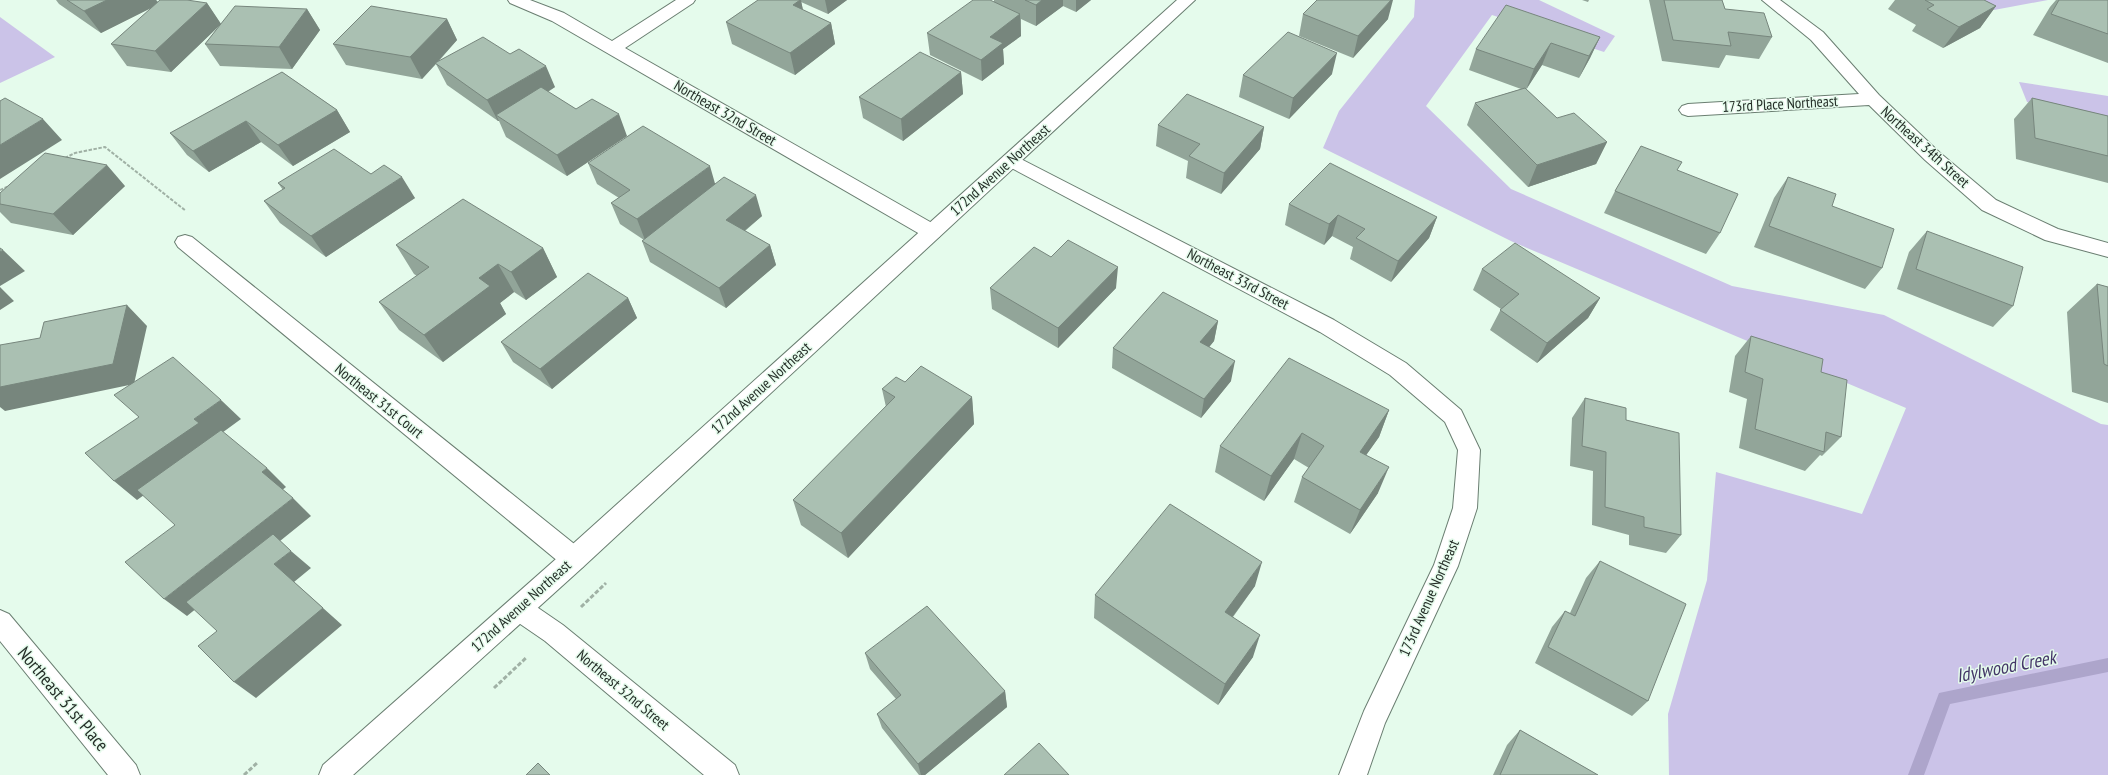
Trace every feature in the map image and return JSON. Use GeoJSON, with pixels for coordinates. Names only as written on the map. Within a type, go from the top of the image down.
{"type":"FeatureCollection","features":[{"type":"Feature","properties":{"kind":"street","name":"Northeast 32nd Street"},"geometry":{"type":"LineString","coordinates":[[516,0],[558,17],[932,232]]}},
{"type":"Feature","properties":{"kind":"street"},"geometry":{"type":"LineString","coordinates":[[613,48],[687,0]]}},
{"type":"Feature","properties":{"kind":"street","name":"172nd Avenue Northeast"},"geometry":{"type":"LineString","coordinates":[[333,775],[574,559],[1187,0]]}},
{"type":"Feature","properties":{"kind":"street","name":"Northeast 34th Street"},"geometry":{"type":"LineString","coordinates":[[1770,0],[1817,36],[1873,99],[1932,156],[1989,205],[2052,235],[2108,250]]}},
{"type":"Feature","properties":{"kind":"street","name":"173rd Place Northeast"},"geometry":{"type":"LineString","coordinates":[[1688,110],[1873,99]]}},
{"type":"Feature","properties":{"kind":"street","name":"Northeast 33rd Street"},"geometry":{"type":"LineString","coordinates":[[1011,160],[1327,326],[1398,369],[1453,416]]}},
{"type":"Feature","properties":{"kind":"street","name":"Northeast 31st Court"},"geometry":{"type":"LineString","coordinates":[[185,242],[574,559]]}},
{"type":"Feature","properties":{"kind":"street","name":"173rd Avenue Northeast"},"geometry":{"type":"LineString","coordinates":[[1353,775],[1373,720],[1446,566],[1465,508],[1469,450],[1453,416]]}},
{"type":"Feature","properties":{"kind":"street","name":"Northeast 32nd Street"},"geometry":{"type":"LineString","coordinates":[[519,608],[554,633],[724,775]]}},
{"type":"Feature","properties":{"kind":"street","name":"Northeast 31st Place"},"geometry":{"type":"LineString","coordinates":[[0,622],[126,775]]}},
{"type":"Feature","properties":{"kind":"path"},"geometry":{"type":"LineString","coordinates":[[61,160],[75,153],[105,147],[199,221],[185,242]]}},
{"type":"Feature","properties":{"kind":"path"},"geometry":{"type":"LineString","coordinates":[[0,190],[14,183]]}},
{"type":"Feature","properties":{"kind":"path"},"geometry":{"type":"LineString","coordinates":[[244,775],[257,763]]}},
{"type":"Feature","properties":{"kind":"shaded area"},"geometry":{"type":"Polygon","coordinates":[[[1415,0],[1539,0],[1615,36],[1604,52],[1492,15],[1426,106],[1511,189],[1732,286],[1884,315],[2101,424],[2108,425],[2108,775],[1669,775],[1668,714],[1707,580],[1716,472],[1862,514],[1906,408],[1513,242],[1323,148],[1339,111],[1414,17],[1415,0]]]}},
{"type":"Feature","properties":{"kind":"shaded area"},"geometry":{"type":"Polygon","coordinates":[[[1974,0],[2048,0],[1994,10],[1974,0]]]}},
{"type":"Feature","properties":{"kind":"shaded area"},"geometry":{"type":"Polygon","coordinates":[[[0,17],[55,57],[0,83],[0,17]]]}},
{"type":"Feature","properties":{"kind":"shaded area"},"geometry":{"type":"Polygon","coordinates":[[[2019,82],[2108,96],[2108,125],[2027,102],[2019,82]]]}},
{"type":"Feature","properties":{"kind":"building"},"geometry":{"type":"Polygon","coordinates":[[[67,0],[107,0],[84,11],[67,0]]]}},
{"type":"Feature","properties":{"kind":"building"},"geometry":{"type":"Polygon","coordinates":[[[160,0],[187,0],[207,3],[155,51],[111,44],[160,0]]]}},
{"type":"Feature","properties":{"kind":"building"},"geometry":{"type":"Polygon","coordinates":[[[758,0],[800,0],[793,5],[831,23],[790,53],[726,22],[758,0]]]}},
{"type":"Feature","properties":{"kind":"building"},"geometry":{"type":"Polygon","coordinates":[[[973,0],[990,0],[1020,14],[990,37],[1003,43],[981,60],[927,33],[973,0]]]}},
{"type":"Feature","properties":{"kind":"building"},"geometry":{"type":"Polygon","coordinates":[[[1025,0],[1042,0],[1036,5],[1025,0]]]}},
{"type":"Feature","properties":{"kind":"building"},"geometry":{"type":"Polygon","coordinates":[[[1317,0],[1391,0],[1358,36],[1303,14],[1317,0]]]}},
{"type":"Feature","properties":{"kind":"building"},"geometry":{"type":"Polygon","coordinates":[[[1664,0],[1722,0],[1725,9],[1764,13],[1772,37],[1728,32],[1731,46],[1673,40],[1664,0]]]}},
{"type":"Feature","properties":{"kind":"building"},"geometry":{"type":"Polygon","coordinates":[[[1925,0],[1984,0],[1996,6],[1959,27],[1927,9],[1934,5],[1925,0]]]}},
{"type":"Feature","properties":{"kind":"building"},"geometry":{"type":"Polygon","coordinates":[[[2059,0],[2108,0],[2108,34],[2051,14],[2059,0]]]}},
{"type":"Feature","properties":{"kind":"building"},"geometry":{"type":"Polygon","coordinates":[[[1506,5],[1600,37],[1589,56],[1551,43],[1534,69],[1476,49],[1506,5]]]}},
{"type":"Feature","properties":{"kind":"building"},"geometry":{"type":"Polygon","coordinates":[[[235,6],[307,9],[279,47],[205,44],[235,6]]]}},
{"type":"Feature","properties":{"kind":"building"},"geometry":{"type":"Polygon","coordinates":[[[371,6],[447,19],[410,57],[333,44],[371,6]]]}},
{"type":"Feature","properties":{"kind":"building"},"geometry":{"type":"Polygon","coordinates":[[[1288,32],[1337,53],[1293,98],[1243,75],[1288,32]]]}},
{"type":"Feature","properties":{"kind":"building"},"geometry":{"type":"Polygon","coordinates":[[[483,37],[510,54],[519,49],[546,66],[487,100],[435,63],[483,37]]]}},
{"type":"Feature","properties":{"kind":"building"},"geometry":{"type":"Polygon","coordinates":[[[920,52],[961,72],[901,119],[859,97],[920,52]]]}},
{"type":"Feature","properties":{"kind":"building"},"geometry":{"type":"Polygon","coordinates":[[[282,72],[337,110],[278,145],[246,121],[193,151],[170,133],[282,72]]]}},
{"type":"Feature","properties":{"kind":"building"},"geometry":{"type":"Polygon","coordinates":[[[541,87],[576,109],[592,99],[619,114],[557,155],[496,115],[541,87]]]}},
{"type":"Feature","properties":{"kind":"building"},"geometry":{"type":"Polygon","coordinates":[[[1525,88],[1557,118],[1574,113],[1607,142],[1537,165],[1475,103],[1525,88]]]}},
{"type":"Feature","properties":{"kind":"building"},"geometry":{"type":"Polygon","coordinates":[[[1187,94],[1264,127],[1224,173],[1189,156],[1200,144],[1158,125],[1187,94]]]}},
{"type":"Feature","properties":{"kind":"building"},"geometry":{"type":"Polygon","coordinates":[[[5,98],[43,119],[0,145],[0,101],[5,98]]]}},
{"type":"Feature","properties":{"kind":"building"},"geometry":{"type":"Polygon","coordinates":[[[2032,98],[2108,116],[2108,156],[2035,138],[2032,98]]]}},
{"type":"Feature","properties":{"kind":"building"},"geometry":{"type":"Polygon","coordinates":[[[643,126],[710,166],[637,219],[611,203],[630,190],[588,163],[643,126]]]}},
{"type":"Feature","properties":{"kind":"building"},"geometry":{"type":"Polygon","coordinates":[[[1641,146],[1682,162],[1677,170],[1738,194],[1720,233],[1615,191],[1641,146]]]}},
{"type":"Feature","properties":{"kind":"building"},"geometry":{"type":"Polygon","coordinates":[[[334,149],[371,174],[384,165],[402,177],[311,236],[264,201],[285,188],[278,183],[334,149]]]}},
{"type":"Feature","properties":{"kind":"building"},"geometry":{"type":"Polygon","coordinates":[[[45,153],[107,165],[53,214],[0,204],[0,193],[45,153]]]}},
{"type":"Feature","properties":{"kind":"building"},"geometry":{"type":"Polygon","coordinates":[[[1330,163],[1437,217],[1398,261],[1356,238],[1365,229],[1338,215],[1329,224],[1289,204],[1330,163]]]}},
{"type":"Feature","properties":{"kind":"building"},"geometry":{"type":"Polygon","coordinates":[[[724,177],[756,195],[726,220],[770,245],[719,288],[642,241],[724,177]]]}},
{"type":"Feature","properties":{"kind":"building"},"geometry":{"type":"Polygon","coordinates":[[[1788,177],[1836,194],[1832,206],[1894,229],[1882,268],[1769,226],[1788,177]]]}},
{"type":"Feature","properties":{"kind":"building"},"geometry":{"type":"Polygon","coordinates":[[[463,199],[543,248],[511,272],[498,264],[479,278],[490,286],[424,335],[379,302],[429,267],[396,245],[463,199]]]}},
{"type":"Feature","properties":{"kind":"building"},"geometry":{"type":"Polygon","coordinates":[[[1927,231],[2023,267],[2013,306],[1916,269],[1927,231]]]}},
{"type":"Feature","properties":{"kind":"building"},"geometry":{"type":"Polygon","coordinates":[[[1068,240],[1118,267],[1058,328],[990,288],[1034,247],[1051,257],[1068,240]]]}},
{"type":"Feature","properties":{"kind":"building"},"geometry":{"type":"Polygon","coordinates":[[[1515,243],[1600,298],[1547,343],[1500,310],[1519,294],[1482,269],[1515,243]]]}},
{"type":"Feature","properties":{"kind":"building"},"geometry":{"type":"Polygon","coordinates":[[[588,273],[628,298],[540,369],[501,342],[588,273]]]}},
{"type":"Feature","properties":{"kind":"building"},"geometry":{"type":"Polygon","coordinates":[[[2097,284],[2108,287],[2108,366],[2104,364],[2097,284]]]}},
{"type":"Feature","properties":{"kind":"building"},"geometry":{"type":"Polygon","coordinates":[[[1163,292],[1218,321],[1200,342],[1235,361],[1204,399],[1113,348],[1163,292]]]}},
{"type":"Feature","properties":{"kind":"building"},"geometry":{"type":"Polygon","coordinates":[[[127,305],[113,364],[0,387],[0,345],[40,338],[44,322],[127,305]]]}},
{"type":"Feature","properties":{"kind":"building"},"geometry":{"type":"Polygon","coordinates":[[[1751,336],[1823,359],[1821,372],[1847,380],[1841,437],[1826,432],[1824,452],[1755,429],[1763,379],[1745,372],[1751,336]]]}},
{"type":"Feature","properties":{"kind":"building"},"geometry":{"type":"Polygon","coordinates":[[[173,357],[221,400],[194,419],[199,423],[114,481],[85,453],[139,417],[114,395],[173,357]]]}},
{"type":"Feature","properties":{"kind":"building"},"geometry":{"type":"Polygon","coordinates":[[[1289,358],[1389,410],[1360,452],[1389,467],[1360,510],[1302,477],[1324,446],[1302,433],[1271,476],[1220,446],[1289,358]]]}},
{"type":"Feature","properties":{"kind":"building"},"geometry":{"type":"Polygon","coordinates":[[[921,366],[972,397],[841,533],[793,500],[895,397],[882,389],[896,377],[905,382],[921,366]]]}},
{"type":"Feature","properties":{"kind":"building"},"geometry":{"type":"Polygon","coordinates":[[[1585,398],[1626,408],[1626,420],[1679,433],[1681,535],[1644,527],[1644,517],[1605,507],[1606,452],[1582,446],[1585,398]]]}},
{"type":"Feature","properties":{"kind":"building"},"geometry":{"type":"Polygon","coordinates":[[[221,430],[267,468],[262,472],[293,498],[164,599],[125,562],[175,525],[137,490],[221,430]]]}},
{"type":"Feature","properties":{"kind":"building"},"geometry":{"type":"Polygon","coordinates":[[[1170,504],[1262,562],[1225,612],[1260,635],[1225,684],[1095,595],[1170,504]]]}},
{"type":"Feature","properties":{"kind":"building"},"geometry":{"type":"Polygon","coordinates":[[[273,534],[291,551],[274,564],[323,608],[234,682],[198,646],[217,631],[186,602],[273,534]]]}},
{"type":"Feature","properties":{"kind":"building"},"geometry":{"type":"Polygon","coordinates":[[[1600,561],[1686,604],[1648,701],[1548,647],[1565,611],[1575,616],[1600,561]]]}},
{"type":"Feature","properties":{"kind":"building"},"geometry":{"type":"Polygon","coordinates":[[[927,606],[1005,691],[918,764],[877,714],[901,695],[865,653],[927,606]]]}},
{"type":"Feature","properties":{"kind":"building"},"geometry":{"type":"Polygon","coordinates":[[[1520,730],[1598,775],[1500,775],[1520,730]]]}},
{"type":"Feature","properties":{"kind":"building"},"geometry":{"type":"Polygon","coordinates":[[[1039,743],[1069,775],[1004,775],[1039,743]]]}},
{"type":"Feature","properties":{"kind":"building"},"geometry":{"type":"Polygon","coordinates":[[[538,763],[550,775],[526,775],[538,763]]]}},
{"type":"Feature","properties":{"kind":"waterway","name":"Idylwood Creek"},"geometry":{"type":"LineString","coordinates":[[1916,775],[1945,698],[2108,665]]}}]}
